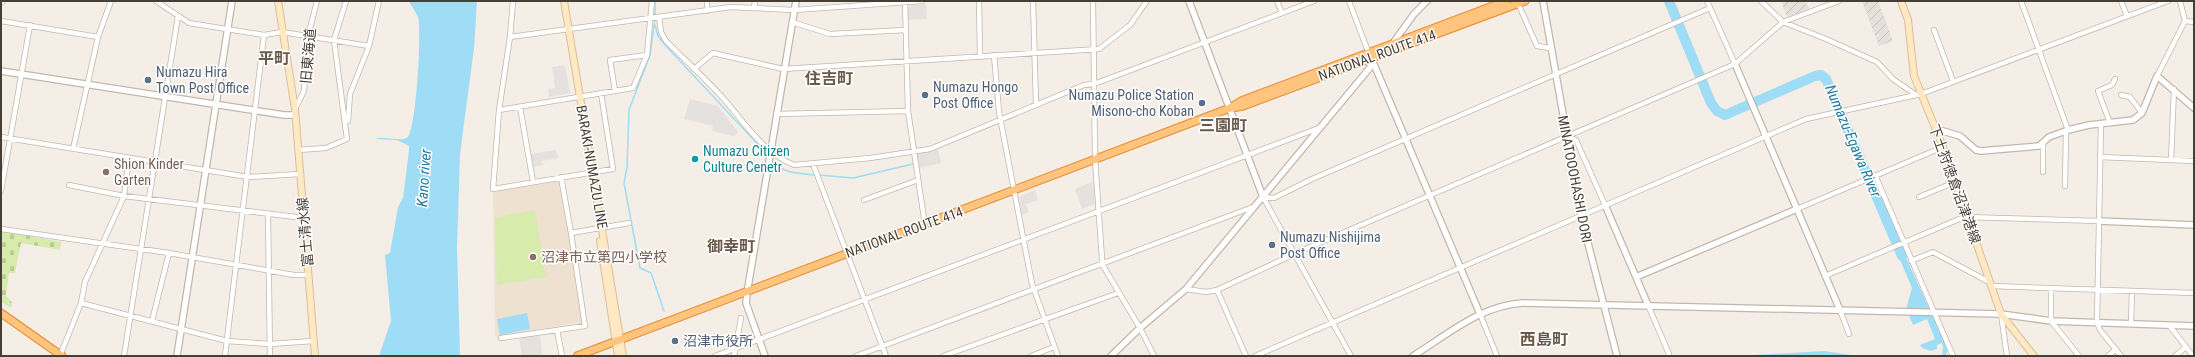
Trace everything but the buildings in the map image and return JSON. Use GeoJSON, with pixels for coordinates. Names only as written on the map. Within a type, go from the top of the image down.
{"type":"FeatureCollection","features":[{"type":"Feature","properties":{"kind":"highway","name":"NATIONAL ROUTE 414"},"geometry":{"type":"LineString","coordinates":[[577,356],[747,293],[847,253],[1230,108],[1243,106],[1371,58],[1391,47],[1506,1]]}},
{"type":"Feature","properties":{"kind":"highway","name":"NATIONAL ROUTE 414"},"geometry":{"type":"LineString","coordinates":[[1391,47],[1520,2]]}},
{"type":"Feature","properties":{"kind":"highway"},"geometry":{"type":"LineString","coordinates":[[1,313],[61,356]]}},
{"type":"Feature","properties":{"kind":"main road","name":"富士清水線"},"geometry":{"type":"LineString","coordinates":[[278,1],[295,112],[314,356]]}},
{"type":"Feature","properties":{"kind":"main road"},"geometry":{"type":"LineString","coordinates":[[560,1],[567,29]]}},
{"type":"Feature","properties":{"kind":"main road","name":"BARAKI-NUMAZU LINE"},"geometry":{"type":"LineString","coordinates":[[564,1],[567,29],[618,340],[623,356]]}},
{"type":"Feature","properties":{"kind":"main road","name":"下土狩徳倉沼津港線"},"geometry":{"type":"LineString","coordinates":[[1901,1],[1908,20],[1913,73],[1919,94],[1943,147],[2001,314],[2034,356]]}},
{"type":"Feature","properties":{"kind":"main road"},"geometry":{"type":"LineString","coordinates":[[618,340],[618,356]]}},
{"type":"Feature","properties":{"kind":"street"},"geometry":{"type":"LineString","coordinates":[[73,149],[98,37],[111,1]]}},
{"type":"Feature","properties":{"kind":"street"},"geometry":{"type":"LineString","coordinates":[[156,1],[189,23],[264,35],[282,32],[369,46]]}},
{"type":"Feature","properties":{"kind":"street"},"geometry":{"type":"LineString","coordinates":[[177,356],[232,1]]}},
{"type":"Feature","properties":{"kind":"street","name":"旧東海道"},"geometry":{"type":"LineString","coordinates":[[295,112],[304,92],[308,36],[318,1]]}},
{"type":"Feature","properties":{"kind":"street"},"geometry":{"type":"LineString","coordinates":[[298,150],[326,148],[339,144],[347,139],[334,40],[346,1]]}},
{"type":"Feature","properties":{"kind":"street"},"geometry":{"type":"LineString","coordinates":[[346,126],[350,94],[369,46],[379,1]]}},
{"type":"Feature","properties":{"kind":"street"},"geometry":{"type":"LineString","coordinates":[[513,1],[510,37],[499,110],[494,189],[613,169],[601,93]]}},
{"type":"Feature","properties":{"kind":"street"},"geometry":{"type":"LineString","coordinates":[[499,110],[633,88],[647,55],[652,1]]}},
{"type":"Feature","properties":{"kind":"street"},"geometry":{"type":"LineString","coordinates":[[707,1],[707,11]]}},
{"type":"Feature","properties":{"kind":"street"},"geometry":{"type":"LineString","coordinates":[[754,8],[755,1]]}},
{"type":"Feature","properties":{"kind":"street"},"geometry":{"type":"LineString","coordinates":[[765,356],[746,303],[783,69],[796,1]]}},
{"type":"Feature","properties":{"kind":"street"},"geometry":{"type":"LineString","coordinates":[[510,37],[731,7],[794,10],[922,1]]}},
{"type":"Feature","properties":{"kind":"street"},"geometry":{"type":"LineString","coordinates":[[979,1],[980,56]]}},
{"type":"Feature","properties":{"kind":"street"},"geometry":{"type":"LineString","coordinates":[[1033,1],[1036,105]]}},
{"type":"Feature","properties":{"kind":"street"},"geometry":{"type":"LineString","coordinates":[[1093,1],[1095,159],[1102,264],[1140,328],[1154,356]]}},
{"type":"Feature","properties":{"kind":"street"},"geometry":{"type":"LineString","coordinates":[[694,69],[713,52],[783,69],[1099,49],[1130,25],[1147,1]]}},
{"type":"Feature","properties":{"kind":"street"},"geometry":{"type":"LineString","coordinates":[[1188,1],[1230,108],[1262,197],[1351,356]]}},
{"type":"Feature","properties":{"kind":"street"},"geometry":{"type":"LineString","coordinates":[[1277,1],[1282,13]]}},
{"type":"Feature","properties":{"kind":"street"},"geometry":{"type":"LineString","coordinates":[[659,17],[661,32],[666,41],[770,151],[783,161],[794,165],[914,153],[930,148],[1084,85],[1094,84],[1314,1]]}},
{"type":"Feature","properties":{"kind":"street"},"geometry":{"type":"LineString","coordinates":[[1349,1],[1405,140],[1498,356]]}},
{"type":"Feature","properties":{"kind":"street"},"geometry":{"type":"LineString","coordinates":[[1391,47],[1414,14],[1427,1]]}},
{"type":"Feature","properties":{"kind":"street","name":"MINATOOOHASHI DORI"},"geometry":{"type":"LineString","coordinates":[[1543,1],[1550,48],[1581,216],[1617,356]]}},
{"type":"Feature","properties":{"kind":"street"},"geometry":{"type":"LineString","coordinates":[[1707,1],[1797,208],[1849,334]]}},
{"type":"Feature","properties":{"kind":"street"},"geometry":{"type":"LineString","coordinates":[[1761,1],[1783,22],[1877,62],[1893,79],[1919,94]]}},
{"type":"Feature","properties":{"kind":"street"},"geometry":{"type":"LineString","coordinates":[[1186,289],[1206,292],[1217,290],[1294,254],[1429,195],[1735,64],[1783,22],[1839,1]]}},
{"type":"Feature","properties":{"kind":"street"},"geometry":{"type":"LineString","coordinates":[[2021,1],[2067,131],[2065,186]]}},
{"type":"Feature","properties":{"kind":"street"},"geometry":{"type":"LineString","coordinates":[[2121,1],[2127,16]]}},
{"type":"Feature","properties":{"kind":"street"},"geometry":{"type":"LineString","coordinates":[[1255,356],[1605,205],[1824,114],[1919,94],[2168,1]]}},
{"type":"Feature","properties":{"kind":"street"},"geometry":{"type":"LineString","coordinates":[[2043,172],[2043,144],[2049,137],[2067,131],[2101,124],[2133,120],[2142,113],[2157,76],[2185,21],[2180,1]]}},
{"type":"Feature","properties":{"kind":"street"},"geometry":{"type":"LineString","coordinates":[[905,2],[908,111],[925,224]]}},
{"type":"Feature","properties":{"kind":"street"},"geometry":{"type":"LineString","coordinates":[[1520,2],[1537,46],[1550,48]]}},
{"type":"Feature","properties":{"kind":"street"},"geometry":{"type":"LineString","coordinates":[[1262,197],[1274,198],[1312,179],[1556,76],[1710,8]]}},
{"type":"Feature","properties":{"kind":"street"},"geometry":{"type":"LineString","coordinates":[[124,356],[178,16]]}},
{"type":"Feature","properties":{"kind":"street"},"geometry":{"type":"LineString","coordinates":[[1,21],[98,37]]}},
{"type":"Feature","properties":{"kind":"street"},"geometry":{"type":"LineString","coordinates":[[2185,21],[2194,22]]}},
{"type":"Feature","properties":{"kind":"street"},"geometry":{"type":"LineString","coordinates":[[792,22],[830,34],[906,30]]}},
{"type":"Feature","properties":{"kind":"street"},"geometry":{"type":"LineString","coordinates":[[1,191],[30,25]]}},
{"type":"Feature","properties":{"kind":"street"},"geometry":{"type":"LineString","coordinates":[[1934,30],[1953,81]]}},
{"type":"Feature","properties":{"kind":"street"},"geometry":{"type":"LineString","coordinates":[[225,356],[264,35]]}},
{"type":"Feature","properties":{"kind":"street"},"geometry":{"type":"LineString","coordinates":[[615,91],[610,60],[647,55]]}},
{"type":"Feature","properties":{"kind":"street"},"geometry":{"type":"LineString","coordinates":[[994,55],[1000,119],[1033,288],[1058,356]]}},
{"type":"Feature","properties":{"kind":"street"},"geometry":{"type":"LineString","coordinates":[[1111,356],[1140,328],[1186,289],[1321,127],[1371,58]]}},
{"type":"Feature","properties":{"kind":"street"},"geometry":{"type":"LineString","coordinates":[[1,71],[284,116],[295,112]]}},
{"type":"Feature","properties":{"kind":"street"},"geometry":{"type":"LineString","coordinates":[[2157,76],[2174,89],[2194,108]]}},
{"type":"Feature","properties":{"kind":"street"},"geometry":{"type":"LineString","coordinates":[[2110,123],[2098,91],[2112,85],[2115,79]]}},
{"type":"Feature","properties":{"kind":"street"},"geometry":{"type":"LineString","coordinates":[[2171,160],[2174,89]]}},
{"type":"Feature","properties":{"kind":"street"},"geometry":{"type":"LineString","coordinates":[[2121,95],[2130,97],[2142,113]]}},
{"type":"Feature","properties":{"kind":"street"},"geometry":{"type":"LineString","coordinates":[[520,107],[533,182]]}},
{"type":"Feature","properties":{"kind":"street"},"geometry":{"type":"LineString","coordinates":[[776,114],[908,111]]}},
{"type":"Feature","properties":{"kind":"street"},"geometry":{"type":"LineString","coordinates":[[2101,124],[2097,322],[2100,330],[2122,356]]}},
{"type":"Feature","properties":{"kind":"street"},"geometry":{"type":"LineString","coordinates":[[715,356],[1321,127]]}},
{"type":"Feature","properties":{"kind":"street"},"geometry":{"type":"LineString","coordinates":[[1936,129],[1960,136],[1976,150],[1981,151],[2003,150],[2043,144]]}},
{"type":"Feature","properties":{"kind":"street"},"geometry":{"type":"LineString","coordinates":[[1566,136],[1576,140],[1669,354]]}},
{"type":"Feature","properties":{"kind":"street"},"geometry":{"type":"LineString","coordinates":[[1,137],[248,176],[300,174]]}},
{"type":"Feature","properties":{"kind":"street"},"geometry":{"type":"LineString","coordinates":[[1636,277],[1943,147]]}},
{"type":"Feature","properties":{"kind":"street"},"geometry":{"type":"LineString","coordinates":[[2100,157],[2194,161]]}},
{"type":"Feature","properties":{"kind":"street"},"geometry":{"type":"LineString","coordinates":[[61,356],[81,304],[85,282],[124,196],[129,158]]}},
{"type":"Feature","properties":{"kind":"street"},"geometry":{"type":"LineString","coordinates":[[813,164],[886,356]]}},
{"type":"Feature","properties":{"kind":"street"},"geometry":{"type":"LineString","coordinates":[[1875,176],[1928,302],[1935,312],[1954,356]]}},
{"type":"Feature","properties":{"kind":"street"},"geometry":{"type":"LineString","coordinates":[[501,338],[585,326],[561,177]]}},
{"type":"Feature","properties":{"kind":"street"},"geometry":{"type":"LineString","coordinates":[[864,200],[918,180]]}},
{"type":"Feature","properties":{"kind":"street"},"geometry":{"type":"LineString","coordinates":[[1919,197],[1955,182]]}},
{"type":"Feature","properties":{"kind":"street"},"geometry":{"type":"LineString","coordinates":[[68,185],[124,196],[243,212],[304,218]]}},
{"type":"Feature","properties":{"kind":"street"},"geometry":{"type":"LineString","coordinates":[[856,356],[1033,288],[1102,264],[1256,206]]}},
{"type":"Feature","properties":{"kind":"street"},"geometry":{"type":"LineString","coordinates":[[268,215],[270,356]]}},
{"type":"Feature","properties":{"kind":"street"},"geometry":{"type":"LineString","coordinates":[[1825,276],[1967,217],[2194,225]]}},
{"type":"Feature","properties":{"kind":"street"},"geometry":{"type":"LineString","coordinates":[[571,233],[629,223]]}},
{"type":"Feature","properties":{"kind":"street"},"geometry":{"type":"LineString","coordinates":[[1,229],[19,234],[169,253],[294,275],[308,274]]}},
{"type":"Feature","properties":{"kind":"street"},"geometry":{"type":"LineString","coordinates":[[1911,261],[1933,252],[1991,284],[2051,288],[2194,292]]}},
{"type":"Feature","properties":{"kind":"street"},"geometry":{"type":"LineString","coordinates":[[152,321],[169,253]]}},
{"type":"Feature","properties":{"kind":"street"},"geometry":{"type":"LineString","coordinates":[[2051,288],[2051,321],[2078,356]]}},
{"type":"Feature","properties":{"kind":"street"},"geometry":{"type":"LineString","coordinates":[[1217,290],[1246,356]]}},
{"type":"Feature","properties":{"kind":"street"},"geometry":{"type":"LineString","coordinates":[[2131,323],[2132,291]]}},
{"type":"Feature","properties":{"kind":"street"},"geometry":{"type":"LineString","coordinates":[[944,356],[1011,330],[1020,330],[1118,293]]}},
{"type":"Feature","properties":{"kind":"street"},"geometry":{"type":"LineString","coordinates":[[1413,356],[1480,314],[1496,307],[1516,303],[2001,314],[2051,321],[2194,326]]}},
{"type":"Feature","properties":{"kind":"street"},"geometry":{"type":"LineString","coordinates":[[81,304],[227,341],[270,344],[313,341]]}},
{"type":"Feature","properties":{"kind":"street"},"geometry":{"type":"LineString","coordinates":[[2001,314],[2007,356]]}},
{"type":"Feature","properties":{"kind":"street"},"geometry":{"type":"LineString","coordinates":[[734,356],[742,318]]}},
{"type":"Feature","properties":{"kind":"street"},"geometry":{"type":"LineString","coordinates":[[2169,325],[2193,356]]}},
{"type":"Feature","properties":{"kind":"street"},"geometry":{"type":"LineString","coordinates":[[557,330],[562,356]]}},
{"type":"Feature","properties":{"kind":"street"},"geometry":{"type":"LineString","coordinates":[[1030,356],[1054,347]]}},
{"type":"Feature","properties":{"kind":"street"},"geometry":{"type":"LineString","coordinates":[[2175,356],[2186,347]]}},
{"type":"Feature","properties":{"kind":"street"},"geometry":{"type":"LineString","coordinates":[[2108,356],[2116,349]]}},
{"type":"Feature","properties":{"kind":"shaded area"},"geometry":{"type":"Polygon","coordinates":[[[1781,1],[1805,1],[1809,9],[1787,17],[1781,1]]]}},
{"type":"Feature","properties":{"kind":"shaded area"},"geometry":{"type":"Polygon","coordinates":[[[1862,1],[1878,1],[1893,41],[1879,46],[1862,1]]]}},
{"type":"Feature","properties":{"kind":"shaded area"},"geometry":{"type":"Polygon","coordinates":[[[926,4],[927,19],[908,20],[908,8],[910,6],[926,4]]]}},
{"type":"Feature","properties":{"kind":"shaded area"},"geometry":{"type":"Polygon","coordinates":[[[565,65],[570,93],[549,97],[548,89],[555,88],[552,67],[565,65]]]}},
{"type":"Feature","properties":{"kind":"shaded area"},"geometry":{"type":"Polygon","coordinates":[[[690,99],[718,106],[738,132],[734,136],[712,131],[713,126],[684,119],[690,99]]]}},
{"type":"Feature","properties":{"kind":"shaded area"},"geometry":{"type":"Polygon","coordinates":[[[938,149],[941,163],[919,168],[917,154],[938,149]]]}},
{"type":"Feature","properties":{"kind":"shaded area"},"geometry":{"type":"Polygon","coordinates":[[[555,150],[559,158],[542,161],[543,165],[533,167],[531,154],[555,150]]]}},
{"type":"Feature","properties":{"kind":"shaded area","name":"沼津市立第四小学校"},"geometry":{"type":"Polygon","coordinates":[[[560,181],[582,322],[495,337],[493,192],[560,181]]]}},
{"type":"Feature","properties":{"kind":"shaded area"},"geometry":{"type":"Polygon","coordinates":[[[1094,181],[1095,204],[1082,209],[1075,189],[1094,181]]]}},
{"type":"Feature","properties":{"kind":"shaded area"},"geometry":{"type":"Polygon","coordinates":[[[1035,190],[1038,200],[1026,204],[1029,212],[1022,215],[1019,197],[1035,190]]]}},
{"type":"Feature","properties":{"kind":"shaded area"},"geometry":{"type":"Polygon","coordinates":[[[540,334],[542,356],[522,356],[519,338],[540,334]]]}},
{"type":"Feature","properties":{"kind":"green space"},"geometry":{"type":"Polygon","coordinates":[[[535,210],[546,277],[497,285],[495,218],[535,210]]]}},
{"type":"Feature","properties":{"kind":"green space"},"geometry":{"type":"Polygon","coordinates":[[[1,231],[61,242],[60,250],[21,243],[15,273],[9,273],[6,295],[12,303],[11,308],[1,302],[1,231]]]}},
{"type":"Feature","properties":{"kind":"water","name":"Kano river"},"geometry":{"type":"Polygon","coordinates":[[[409,1],[477,1],[474,48],[460,154],[457,248],[460,356],[379,356],[391,321],[385,255],[390,253],[398,207],[403,198],[409,146],[397,140],[376,139],[405,139],[408,137],[411,130],[418,79],[419,26],[418,17],[409,1]]]}},
{"type":"Feature","properties":{"kind":"water"},"geometry":{"type":"Polygon","coordinates":[[[1899,242],[1928,306],[1932,309],[1948,348],[1946,356],[1942,356],[1942,343],[1937,345],[1937,349],[1931,351],[1922,348],[1920,345],[1935,339],[1927,319],[1913,325],[1906,309],[1912,288],[1895,248],[1899,242]]]}},
{"type":"Feature","properties":{"kind":"water"},"geometry":{"type":"Polygon","coordinates":[[[527,313],[530,329],[500,335],[497,319],[527,313]]]}},
{"type":"Feature","properties":{"kind":"water"},"geometry":{"type":"Polygon","coordinates":[[[1824,351],[1858,356],[1737,356],[1824,351]]]}},
{"type":"Feature","properties":{"kind":"waterway"},"geometry":{"type":"LineString","coordinates":[[655,1],[655,15]]}},
{"type":"Feature","properties":{"kind":"waterway","name":"Numazu-Egawa River"},"geometry":{"type":"LineString","coordinates":[[1669,1],[1711,103],[1717,111],[1725,115],[1815,76],[1821,75],[1826,79],[1902,256]]}},
{"type":"Feature","properties":{"kind":"waterway"},"geometry":{"type":"LineString","coordinates":[[655,19],[650,55],[629,110],[627,167],[624,183],[640,268],[651,273],[664,311]]}},
{"type":"Feature","properties":{"kind":"waterway"},"geometry":{"type":"LineString","coordinates":[[655,25],[658,36],[665,45],[768,155]]}},
{"type":"Feature","properties":{"kind":"waterway"},"geometry":{"type":"LineString","coordinates":[[771,160],[775,165],[791,172],[815,175]]}},
{"type":"Feature","properties":{"kind":"waterway"},"geometry":{"type":"LineString","coordinates":[[819,175],[853,178],[913,164]]}},
{"type":"Feature","properties":{"kind":"place","name":"Numazu Hira Town Post Office"},"geometry":{"type":"Point","coordinates":[148,80]}},
{"type":"Feature","properties":{"kind":"place","name":"Numazu Hongo Post Office"},"geometry":{"type":"Point","coordinates":[925,95]}},
{"type":"Feature","properties":{"kind":"place","name":"Numazu Police Station Misono-cho Koban"},"geometry":{"type":"Point","coordinates":[1202,103]}},
{"type":"Feature","properties":{"kind":"place","name":"Numazu Citizen Culture Cenetr"},"geometry":{"type":"Point","coordinates":[695,159]}},
{"type":"Feature","properties":{"kind":"place","name":"Shion Kinder Garten"},"geometry":{"type":"Point","coordinates":[106,172]}},
{"type":"Feature","properties":{"kind":"place","name":"Numazu Nishijima Post Office"},"geometry":{"type":"Point","coordinates":[1272,245]}},
{"type":"Feature","properties":{"kind":"place","name":"沼津市立第四小学校"},"geometry":{"type":"Point","coordinates":[533,257]}},
{"type":"Feature","properties":{"kind":"place","name":"沼津市役所"},"geometry":{"type":"Point","coordinates":[675,341]}},
{"type":"Feature","properties":{"kind":"district","name":"平町"},"geometry":{"type":"Point","coordinates":[274,58]}},
{"type":"Feature","properties":{"kind":"district","name":"住吉町"},"geometry":{"type":"Point","coordinates":[829,78]}},
{"type":"Feature","properties":{"kind":"district","name":"三園町"},"geometry":{"type":"Point","coordinates":[1223,125]}},
{"type":"Feature","properties":{"kind":"district","name":"御幸町"},"geometry":{"type":"Point","coordinates":[731,246]}},
{"type":"Feature","properties":{"kind":"district","name":"西島町"},"geometry":{"type":"Point","coordinates":[1544,339]}}]}
